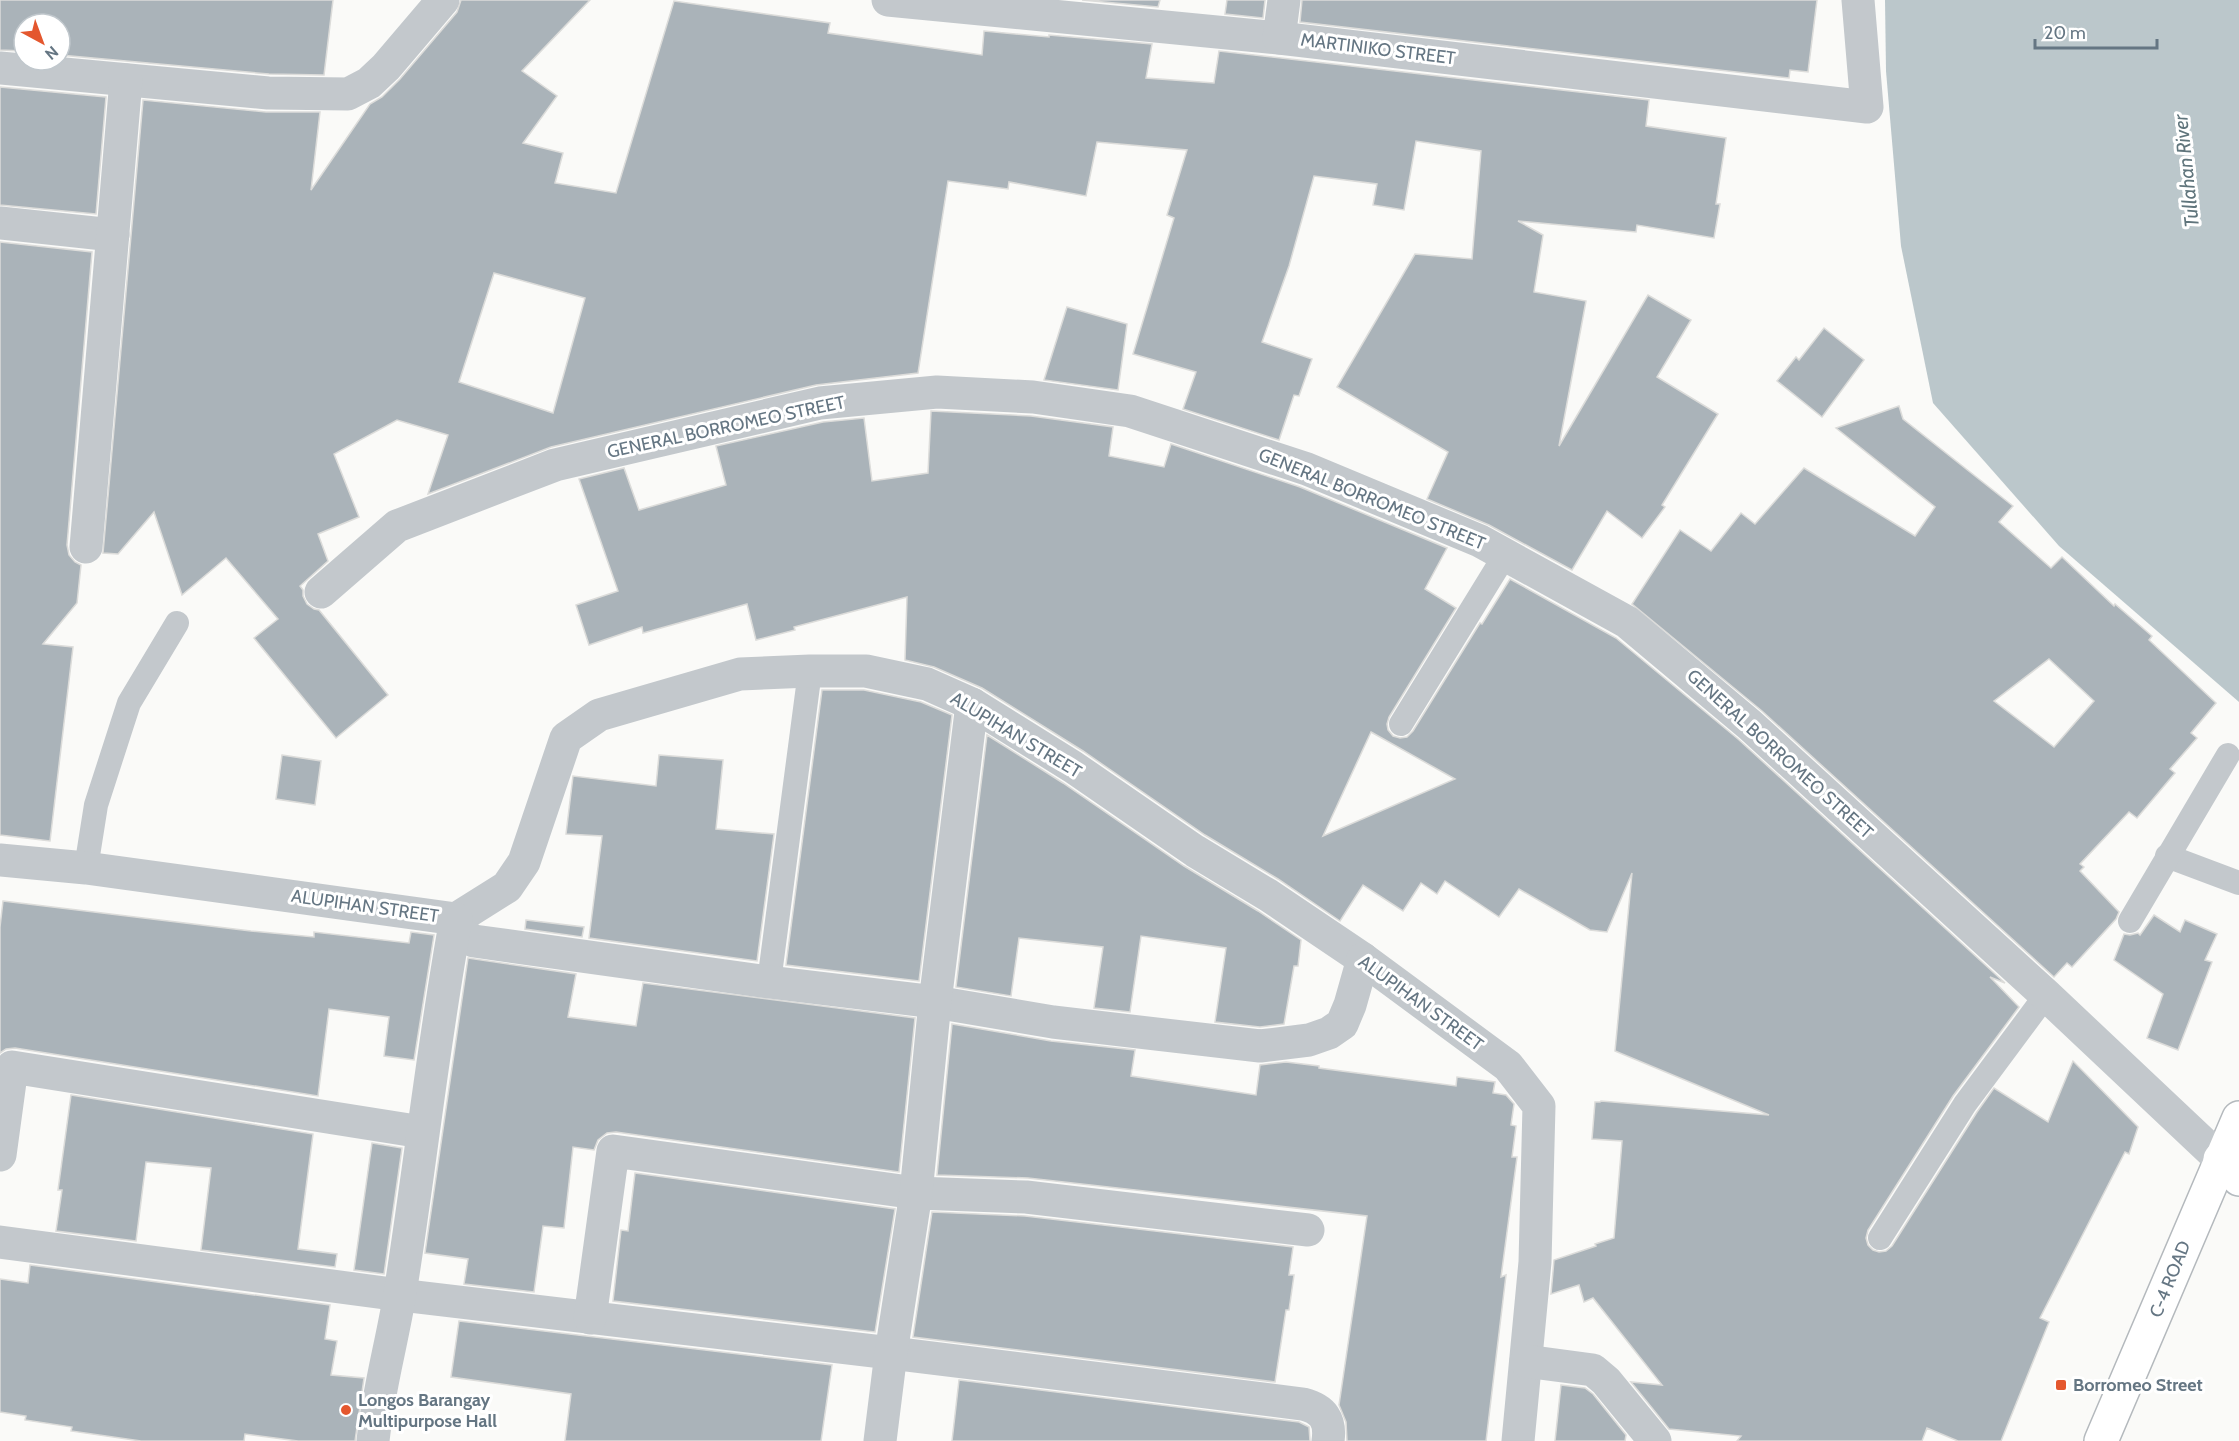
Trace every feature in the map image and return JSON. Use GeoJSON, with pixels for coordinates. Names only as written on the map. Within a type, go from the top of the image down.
{"type":"FeatureCollection","features":[{"type":"Feature","properties":{"kind":"highway","name":"C-4 ROAD"},"geometry":{"type":"LineString","coordinates":[[2101,1441],[2229,1169],[2239,1118]]}},
{"type":"Feature","properties":{"kind":"street"},"geometry":{"type":"LineString","coordinates":[[0,68],[268,93],[348,94],[369,83],[386,67],[443,0]]}},
{"type":"Feature","properties":{"kind":"street","name":"MARTINIKO STREET"},"geometry":{"type":"LineString","coordinates":[[888,0],[1097,10],[1279,38],[1867,107],[1858,0]]}},
{"type":"Feature","properties":{"kind":"street"},"geometry":{"type":"LineString","coordinates":[[1279,38],[1284,0]]}},
{"type":"Feature","properties":{"kind":"street"},"geometry":{"type":"LineString","coordinates":[[86,547],[126,80]]}},
{"type":"Feature","properties":{"kind":"street"},"geometry":{"type":"LineString","coordinates":[[0,223],[113,235]]}},
{"type":"Feature","properties":{"kind":"street","name":"GENERAL BORROMEO STREET"},"geometry":{"type":"LineString","coordinates":[[321,592],[397,526],[555,465],[820,403],[937,392],[1033,397],[1130,411],[1307,469],[1480,541],[1627,622],[1750,725],[2046,994],[2229,1169]]}},
{"type":"Feature","properties":{"kind":"street","name":"ALUPIHAN STREET"},"geometry":{"type":"LineString","coordinates":[[0,860],[86,868],[455,924],[507,887],[524,862],[566,738],[599,715],[740,674],[866,671],[927,684],[972,705],[1073,767],[1195,851],[1269,896],[1363,959],[1508,1066],[1539,1106],[1535,1262],[1518,1441]]}},
{"type":"Feature","properties":{"kind":"street"},"geometry":{"type":"LineString","coordinates":[[880,1441],[916,1192],[935,1002],[972,705]]}},
{"type":"Feature","properties":{"kind":"street"},"geometry":{"type":"LineString","coordinates":[[455,924],[474,941],[770,982],[935,1002],[1053,1022],[1260,1046],[1309,1040],[1329,1033],[1342,1024],[1363,959]]}},
{"type":"Feature","properties":{"kind":"street"},"geometry":{"type":"LineString","coordinates":[[373,1441],[377,1402],[400,1295],[455,924]]}},
{"type":"Feature","properties":{"kind":"street"},"geometry":{"type":"LineString","coordinates":[[0,1155],[12,1067],[423,1132]]}},
{"type":"Feature","properties":{"kind":"street"},"geometry":{"type":"LineString","coordinates":[[590,1318],[613,1151],[916,1192],[1026,1197],[1308,1230]]}},
{"type":"Feature","properties":{"kind":"street"},"geometry":{"type":"LineString","coordinates":[[0,1242],[400,1295],[1303,1404],[1315,1407],[1324,1414],[1330,1428],[1328,1441]]}},
{"type":"Feature","properties":{"kind":"street"},"geometry":{"type":"LineString","coordinates":[[1526,1362],[1593,1370],[1606,1381],[1655,1441]]}},
{"type":"Feature","properties":{"kind":"lane"},"geometry":{"type":"LineString","coordinates":[[1401,724],[1505,555]]}},
{"type":"Feature","properties":{"kind":"lane"},"geometry":{"type":"LineString","coordinates":[[86,868],[96,805],[129,703],[177,623]]}},
{"type":"Feature","properties":{"kind":"lane"},"geometry":{"type":"LineString","coordinates":[[770,982],[810,671]]}},
{"type":"Feature","properties":{"kind":"lane"},"geometry":{"type":"LineString","coordinates":[[2130,921],[2228,755]]}},
{"type":"Feature","properties":{"kind":"lane"},"geometry":{"type":"LineString","coordinates":[[2168,856],[2239,884]]}},
{"type":"Feature","properties":{"kind":"lane"},"geometry":{"type":"LineString","coordinates":[[1880,1238],[1965,1104],[2046,994]]}},
{"type":"Feature","properties":{"kind":"water","name":"Tullahan River"},"geometry":{"type":"Polygon","coordinates":[[[1885,0],[2239,0],[2239,702],[2059,546],[1933,403],[1901,246],[1886,71],[1885,0]]]}},
{"type":"Feature","properties":{"kind":"building"},"geometry":{"type":"Polygon","coordinates":[[[0,0],[333,0],[324,75],[269,74],[72,56],[72,12],[12,12],[12,50],[0,50],[0,0]]]}},
{"type":"Feature","properties":{"kind":"building"},"geometry":{"type":"Polygon","coordinates":[[[461,0],[590,0],[522,71],[557,96],[523,143],[563,153],[555,183],[616,193],[674,1],[830,23],[828,33],[982,55],[984,31],[1152,44],[1146,78],[1214,83],[1219,51],[1649,100],[1646,126],[1726,138],[1716,204],[1720,204],[1714,238],[1637,225],[1636,232],[1518,221],[1543,235],[1534,292],[1586,301],[1559,446],[1648,295],[1691,320],[1657,377],[1718,414],[1662,505],[1665,507],[1642,538],[1607,511],[1572,570],[1489,525],[1427,499],[1448,452],[1337,387],[1415,254],[1472,259],[1481,151],[1416,141],[1404,210],[1373,205],[1377,184],[1314,176],[1289,266],[1262,342],[1312,359],[1299,396],[1294,395],[1279,440],[1183,409],[1196,372],[1133,354],[1174,218],[1167,215],[1187,150],[1097,142],[1086,196],[1009,182],[1008,189],[948,181],[918,373],[816,385],[551,447],[428,494],[448,435],[397,420],[334,454],[359,517],[318,534],[328,561],[300,586],[307,604],[319,610],[388,695],[336,738],[254,638],[278,619],[226,558],[182,595],[154,512],[118,554],[103,553],[143,100],[266,112],[320,112],[311,190],[370,104],[382,97],[400,79],[457,12],[461,0]],[[494,273],[459,382],[553,413],[585,298],[494,273]]]}},
{"type":"Feature","properties":{"kind":"building"},"geometry":{"type":"Polygon","coordinates":[[[1082,0],[1160,0],[1158,7],[1082,0]]]}},
{"type":"Feature","properties":{"kind":"building"},"geometry":{"type":"Polygon","coordinates":[[[1227,0],[1265,0],[1263,18],[1225,14],[1227,0]]]}},
{"type":"Feature","properties":{"kind":"building"},"geometry":{"type":"Polygon","coordinates":[[[1302,0],[1817,0],[1808,72],[1790,70],[1789,78],[1300,22],[1302,0]]]}},
{"type":"Feature","properties":{"kind":"building"},"geometry":{"type":"Polygon","coordinates":[[[0,87],[106,97],[96,214],[0,205],[0,87]]]}},
{"type":"Feature","properties":{"kind":"building"},"geometry":{"type":"Polygon","coordinates":[[[0,242],[92,252],[67,545],[69,555],[81,565],[77,603],[43,644],[73,647],[50,841],[0,835],[0,242]]]}},
{"type":"Feature","properties":{"kind":"building"},"geometry":{"type":"Polygon","coordinates":[[[1067,307],[1127,324],[1118,390],[1044,380],[1067,307]]]}},
{"type":"Feature","properties":{"kind":"building"},"geometry":{"type":"Polygon","coordinates":[[[1824,328],[1864,360],[1822,417],[1777,381],[1796,357],[1799,360],[1824,328]]]}},
{"type":"Feature","properties":{"kind":"building"},"geometry":{"type":"Polygon","coordinates":[[[1899,406],[1903,419],[2013,506],[1999,522],[2051,568],[2062,557],[2114,606],[2115,604],[2152,636],[2149,640],[2216,703],[2191,733],[2197,738],[2170,769],[2175,773],[2137,818],[2129,812],[2080,864],[2084,867],[2080,871],[2119,912],[2116,919],[2072,967],[2067,963],[2054,977],[1762,711],[1632,604],[1680,530],[1711,551],[1741,513],[1755,524],[1804,468],[1915,536],[1935,507],[1836,428],[1899,406]],[[2049,659],[1994,701],[2054,747],[2094,701],[2049,659]]]}},
{"type":"Feature","properties":{"kind":"building"},"geometry":{"type":"Polygon","coordinates":[[[931,411],[1031,416],[1113,427],[1109,456],[1164,467],[1171,444],[1300,487],[1447,548],[1425,589],[1456,608],[1389,717],[1388,730],[1393,736],[1407,737],[1413,731],[1510,579],[1616,638],[1738,739],[2005,983],[1990,977],[2019,1007],[1953,1096],[1868,1230],[1866,1238],[1873,1250],[1886,1251],[1892,1246],[1994,1088],[2048,1122],[2073,1061],[2138,1127],[2129,1154],[2125,1152],[2040,1318],[2049,1322],[2001,1441],[1958,1441],[1927,1428],[1922,1441],[1737,1441],[1741,1436],[1669,1429],[1631,1382],[1662,1385],[1593,1298],[1584,1302],[1579,1285],[1551,1294],[1554,1260],[1614,1238],[1622,1141],[1592,1139],[1595,1102],[1769,1115],[1615,1051],[1632,873],[1607,932],[1590,930],[1519,889],[1499,917],[1445,881],[1437,894],[1421,883],[1403,911],[1363,885],[1340,921],[1278,879],[1205,835],[1083,751],[982,688],[934,667],[905,660],[907,597],[794,627],[795,630],[756,640],[747,604],[643,633],[642,627],[589,645],[576,605],[618,591],[579,479],[624,468],[639,510],[726,485],[716,446],[823,422],[864,418],[872,481],[928,473],[931,411]],[[1371,732],[1323,836],[1455,779],[1371,732]]]}},
{"type":"Feature","properties":{"kind":"building"},"geometry":{"type":"Polygon","coordinates":[[[822,690],[864,690],[921,702],[952,715],[919,981],[786,965],[822,690]]]}},
{"type":"Feature","properties":{"kind":"building"},"geometry":{"type":"Polygon","coordinates":[[[987,735],[1063,783],[1184,866],[1301,940],[1298,966],[1294,966],[1284,1024],[1260,1027],[1215,1022],[1226,948],[1141,936],[1130,1012],[1094,1008],[1103,947],[1019,938],[1011,996],[956,987],[987,735]]]}},
{"type":"Feature","properties":{"kind":"building"},"geometry":{"type":"Polygon","coordinates":[[[282,755],[321,761],[315,805],[276,799],[282,755]]]}},
{"type":"Feature","properties":{"kind":"building"},"geometry":{"type":"Polygon","coordinates":[[[659,755],[723,760],[716,829],[774,834],[757,961],[589,938],[602,836],[566,834],[573,776],[656,786],[659,755]]]}},
{"type":"Feature","properties":{"kind":"building"},"geometry":{"type":"Polygon","coordinates":[[[3,901],[314,937],[314,932],[409,943],[411,932],[434,935],[414,1060],[384,1056],[389,1017],[329,1009],[318,1096],[15,1048],[6,1049],[0,1053],[0,927],[3,901]]]}},
{"type":"Feature","properties":{"kind":"building"},"geometry":{"type":"Polygon","coordinates":[[[2154,915],[2180,932],[2185,920],[2217,934],[2205,960],[2212,962],[2178,1050],[2147,1038],[2163,994],[2114,960],[2124,934],[2138,933],[2140,935],[2154,915]]]}},
{"type":"Feature","properties":{"kind":"building"},"geometry":{"type":"Polygon","coordinates":[[[526,920],[584,927],[582,937],[525,929],[526,920]]]}},
{"type":"Feature","properties":{"kind":"building"},"geometry":{"type":"Polygon","coordinates":[[[468,958],[576,974],[568,1017],[636,1026],[643,983],[915,1018],[899,1172],[616,1132],[607,1133],[598,1140],[594,1150],[573,1147],[564,1228],[543,1226],[534,1292],[464,1284],[468,1259],[425,1253],[468,958]]]}},
{"type":"Feature","properties":{"kind":"building"},"geometry":{"type":"Polygon","coordinates":[[[952,1024],[1051,1041],[1135,1050],[1131,1076],[1256,1095],[1260,1065],[1286,1062],[1456,1086],[1457,1077],[1495,1082],[1493,1093],[1506,1095],[1514,1104],[1511,1125],[1516,1126],[1512,1157],[1517,1157],[1501,1277],[1506,1275],[1486,1441],[1347,1441],[1346,1422],[1339,1405],[1367,1216],[1028,1178],[937,1175],[952,1024]]]}},
{"type":"Feature","properties":{"kind":"building"},"geometry":{"type":"Polygon","coordinates":[[[71,1095],[313,1134],[298,1249],[337,1254],[335,1267],[201,1250],[211,1168],[146,1162],[136,1241],[56,1231],[62,1190],[58,1190],[71,1095]]]}},
{"type":"Feature","properties":{"kind":"building"},"geometry":{"type":"Polygon","coordinates":[[[372,1143],[402,1148],[384,1274],[354,1270],[372,1143]]]}},
{"type":"Feature","properties":{"kind":"building"},"geometry":{"type":"Polygon","coordinates":[[[635,1173],[895,1209],[875,1332],[613,1301],[621,1230],[628,1231],[635,1173]]]}},
{"type":"Feature","properties":{"kind":"building"},"geometry":{"type":"Polygon","coordinates":[[[932,1212],[1025,1216],[1293,1247],[1289,1275],[1294,1275],[1275,1382],[913,1337],[932,1212]]]}},
{"type":"Feature","properties":{"kind":"building"},"geometry":{"type":"Polygon","coordinates":[[[30,1265],[330,1305],[325,1339],[337,1341],[331,1375],[364,1378],[355,1441],[298,1441],[245,1434],[244,1441],[141,1441],[71,1431],[72,1427],[25,1420],[26,1416],[0,1412],[0,1279],[28,1283],[30,1265]]]}},
{"type":"Feature","properties":{"kind":"building"},"geometry":{"type":"Polygon","coordinates":[[[459,1321],[832,1365],[821,1441],[565,1441],[571,1394],[451,1377],[459,1321]]]}},
{"type":"Feature","properties":{"kind":"building"},"geometry":{"type":"Polygon","coordinates":[[[959,1380],[1299,1422],[1309,1427],[1310,1441],[952,1441],[959,1380]]]}},
{"type":"Feature","properties":{"kind":"building"},"geometry":{"type":"Polygon","coordinates":[[[1561,1385],[1585,1388],[1593,1394],[1626,1435],[1625,1441],[1555,1441],[1561,1385]]]}},
{"type":"Feature","properties":{"kind":"place","name":"Borromeo Street"},"geometry":{"type":"Point","coordinates":[2061,1385]}},
{"type":"Feature","properties":{"kind":"place","name":"Longos Barangay Multipurpose Hall"},"geometry":{"type":"Point","coordinates":[346,1410]}}]}
